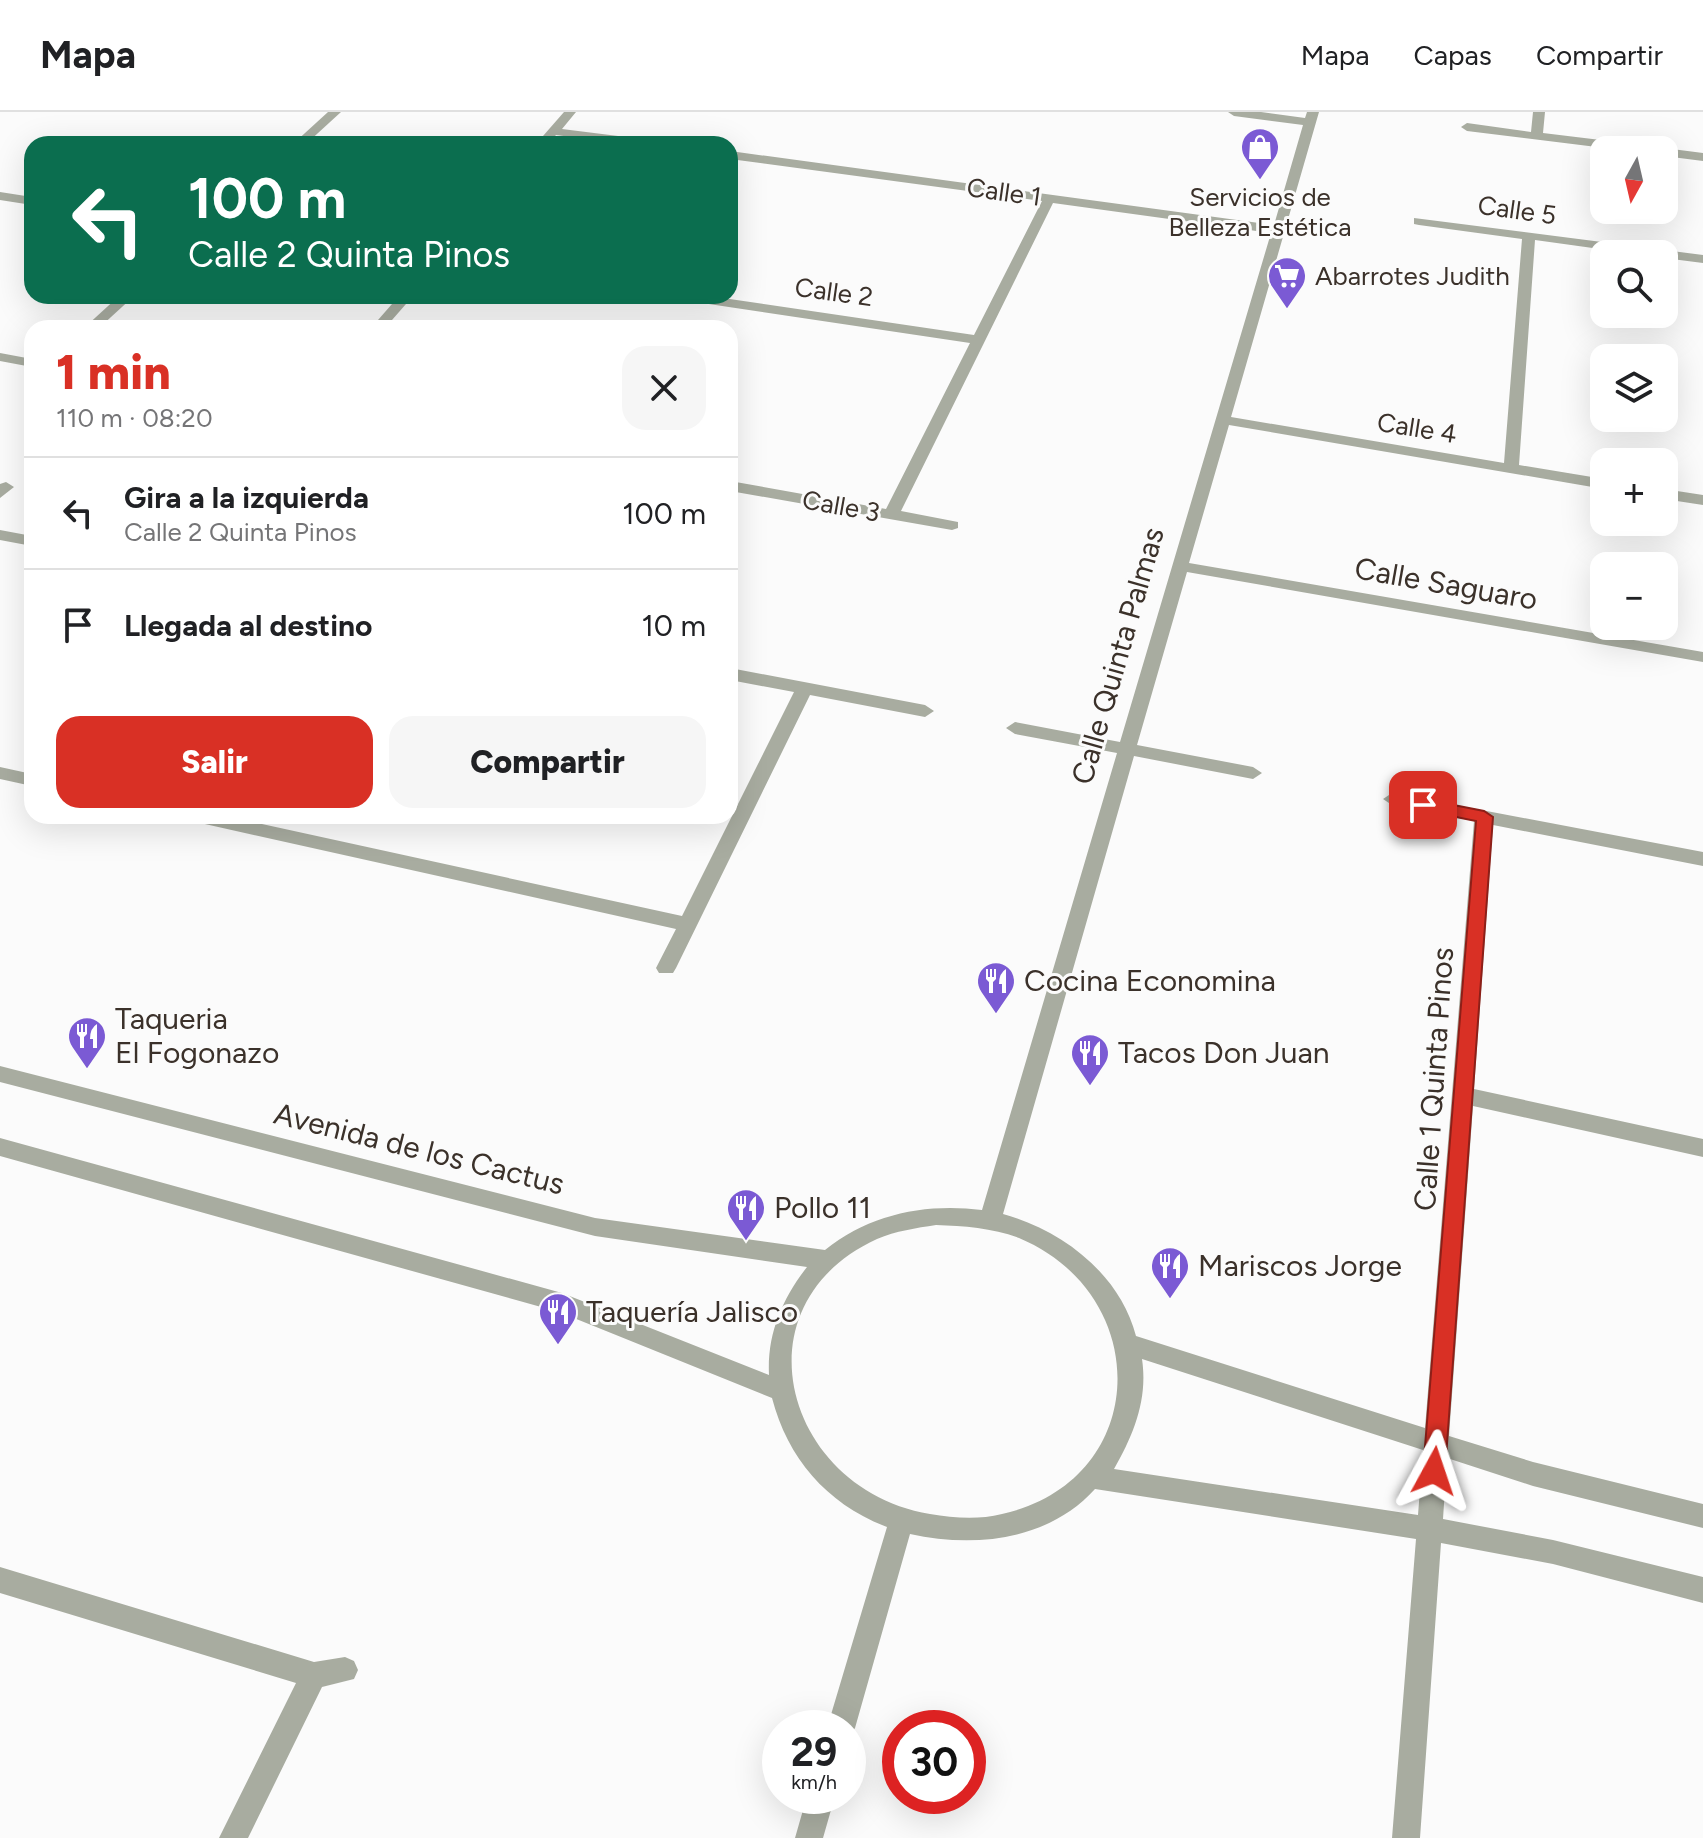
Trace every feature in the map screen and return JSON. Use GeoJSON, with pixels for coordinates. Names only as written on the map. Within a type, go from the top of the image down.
{"type":"FeatureCollection","features":[{"type":"Feature","properties":{"kind":"street"},"geometry":{"type":"LineString","coordinates":[[308,136],[335,112]]}},
{"type":"Feature","properties":{"kind":"street"},"geometry":{"type":"LineString","coordinates":[[549,136],[570,112]]}},
{"type":"Feature","properties":{"kind":"street"},"geometry":{"type":"LineString","coordinates":[[1234,112],[1311,117]]}},
{"type":"Feature","properties":{"kind":"street"},"geometry":{"type":"LineString","coordinates":[[1537,136],[1539,112]]}},
{"type":"Feature","properties":{"kind":"street","name":"Calle Quinta Palmas"},"geometry":{"type":"LineString","coordinates":[[990,1219],[1311,117]]}},
{"type":"Feature","properties":{"kind":"street"},"geometry":{"type":"LineString","coordinates":[[1467,127],[1590,143]]}},
{"type":"Feature","properties":{"kind":"street"},"geometry":{"type":"LineString","coordinates":[[554,131],[591,136]]}},
{"type":"Feature","properties":{"kind":"street"},"geometry":{"type":"LineString","coordinates":[[1678,154],[1703,157]]}},
{"type":"Feature","properties":{"kind":"street","name":"Calle 1"},"geometry":{"type":"LineString","coordinates":[[738,156],[1279,230]]}},
{"type":"Feature","properties":{"kind":"street"},"geometry":{"type":"LineString","coordinates":[[0,196],[24,200]]}},
{"type":"Feature","properties":{"kind":"street"},"geometry":{"type":"LineString","coordinates":[[891,515],[1049,199]]}},
{"type":"Feature","properties":{"kind":"street","name":"Calle 5"},"geometry":{"type":"LineString","coordinates":[[1419,221],[1703,259]]}},
{"type":"Feature","properties":{"kind":"street"},"geometry":{"type":"LineString","coordinates":[[1511,468],[1529,236]]}},
{"type":"Feature","properties":{"kind":"street"},"geometry":{"type":"LineString","coordinates":[[100,320],[118,304]]}},
{"type":"Feature","properties":{"kind":"street"},"geometry":{"type":"LineString","coordinates":[[385,320],[399,304]]}},
{"type":"Feature","properties":{"kind":"street","name":"Calle 2"},"geometry":{"type":"LineString","coordinates":[[736,304],[978,340]]}},
{"type":"Feature","properties":{"kind":"street"},"geometry":{"type":"LineString","coordinates":[[0,357],[24,362]]}},
{"type":"Feature","properties":{"kind":"street","name":"Calle 4"},"geometry":{"type":"LineString","coordinates":[[1223,420],[1590,482]]}},
{"type":"Feature","properties":{"kind":"street","name":"Calle 3"},"geometry":{"type":"LineString","coordinates":[[738,487],[952,525]]}},
{"type":"Feature","properties":{"kind":"street"},"geometry":{"type":"LineString","coordinates":[[1678,496],[1703,500]]}},
{"type":"Feature","properties":{"kind":"street"},"geometry":{"type":"LineString","coordinates":[[0,535],[24,540]]}},
{"type":"Feature","properties":{"kind":"street","name":"Calle Saguaro"},"geometry":{"type":"LineString","coordinates":[[1180,566],[1703,657]]}},
{"type":"Feature","properties":{"kind":"street"},"geometry":{"type":"LineString","coordinates":[[738,675],[925,711]]}},
{"type":"Feature","properties":{"kind":"street"},"geometry":{"type":"LineString","coordinates":[[738,822],[805,688]]}},
{"type":"Feature","properties":{"kind":"street"},"geometry":{"type":"LineString","coordinates":[[1015,728],[1253,773]]}},
{"type":"Feature","properties":{"kind":"street"},"geometry":{"type":"LineString","coordinates":[[0,773],[24,778]]}},
{"type":"Feature","properties":{"kind":"street"},"geometry":{"type":"LineString","coordinates":[[1392,799],[1703,859]]}},
{"type":"Feature","properties":{"kind":"street","name":"Calle 1 Quinta Pinos"},"geometry":{"type":"LineString","coordinates":[[1436,1442],[1484,817]]}},
{"type":"Feature","properties":{"kind":"street"},"geometry":{"type":"LineString","coordinates":[[232,824],[687,924]]}},
{"type":"Feature","properties":{"kind":"street"},"geometry":{"type":"LineString","coordinates":[[666,968],[737,824]]}},
{"type":"Feature","properties":{"kind":"street","name":"Avenida de los Cactus"},"geometry":{"type":"LineString","coordinates":[[0,1074],[595,1227],[828,1260]]}},
{"type":"Feature","properties":{"kind":"street"},"geometry":{"type":"LineString","coordinates":[[1463,1095],[1703,1148]]}},
{"type":"Feature","properties":{"kind":"street"},"geometry":{"type":"LineString","coordinates":[[0,1147],[562,1303],[781,1391]]}},
{"type":"Feature","properties":{"kind":"street"},"geometry":{"type":"LineString","coordinates":[[936,1216],[990,1219],[1041,1239],[1080,1265],[1102,1289],[1118,1315],[1128,1344],[1132,1372],[1127,1414],[1111,1454],[1093,1477],[1063,1502],[1014,1523],[986,1529],[945,1529],[901,1521],[853,1497],[821,1470],[802,1446],[781,1391],[778,1362],[783,1333],[800,1293],[828,1260],[851,1242],[878,1228],[906,1220],[936,1216]]}},
{"type":"Feature","properties":{"kind":"street"},"geometry":{"type":"LineString","coordinates":[[1128,1344],[1533,1474],[1703,1516]]}},
{"type":"Feature","properties":{"kind":"street"},"geometry":{"type":"LineString","coordinates":[[1406,1838],[1436,1442]]}},
{"type":"Feature","properties":{"kind":"street"},"geometry":{"type":"LineString","coordinates":[[1093,1477],[1429,1529],[1553,1552],[1703,1590]]}},
{"type":"Feature","properties":{"kind":"street"},"geometry":{"type":"LineString","coordinates":[[846,1710],[901,1521]]}},
{"type":"Feature","properties":{"kind":"street"},"geometry":{"type":"LineString","coordinates":[[0,1580],[314,1675],[345,1670]]}},
{"type":"Feature","properties":{"kind":"street"},"geometry":{"type":"LineString","coordinates":[[233,1838],[314,1675]]}},
{"type":"Feature","properties":{"kind":"street"},"geometry":{"type":"LineString","coordinates":[[809,1838],[816,1814]]}},
{"type":"Feature","properties":{"kind":"place","name":"Servicios de Belleza Estética"},"geometry":{"type":"Point","coordinates":[1260,181]}},
{"type":"Feature","properties":{"kind":"place","name":"Abarrotes Judith"},"geometry":{"type":"Point","coordinates":[1287,310]}},
{"type":"Feature","properties":{"kind":"place","name":"Cocina Economina"},"geometry":{"type":"Point","coordinates":[996,1015]}},
{"type":"Feature","properties":{"kind":"place","name":"Taqueria El Fogonazo"},"geometry":{"type":"Point","coordinates":[87,1070]}},
{"type":"Feature","properties":{"kind":"place","name":"Tacos Don Juan"},"geometry":{"type":"Point","coordinates":[1090,1087]}},
{"type":"Feature","properties":{"kind":"place","name":"Pollo 11"},"geometry":{"type":"Point","coordinates":[746,1242]}},
{"type":"Feature","properties":{"kind":"place","name":"Mariscos Jorge"},"geometry":{"type":"Point","coordinates":[1170,1300]}},
{"type":"Feature","properties":{"kind":"place","name":"Taquería Jalisco"},"geometry":{"type":"Point","coordinates":[558,1346]}},
{"type":"Feature","properties":{"kind":"route"},"geometry":{"type":"LineString","coordinates":[[1423,805],[1484,817],[1434,1471]]}}]}
